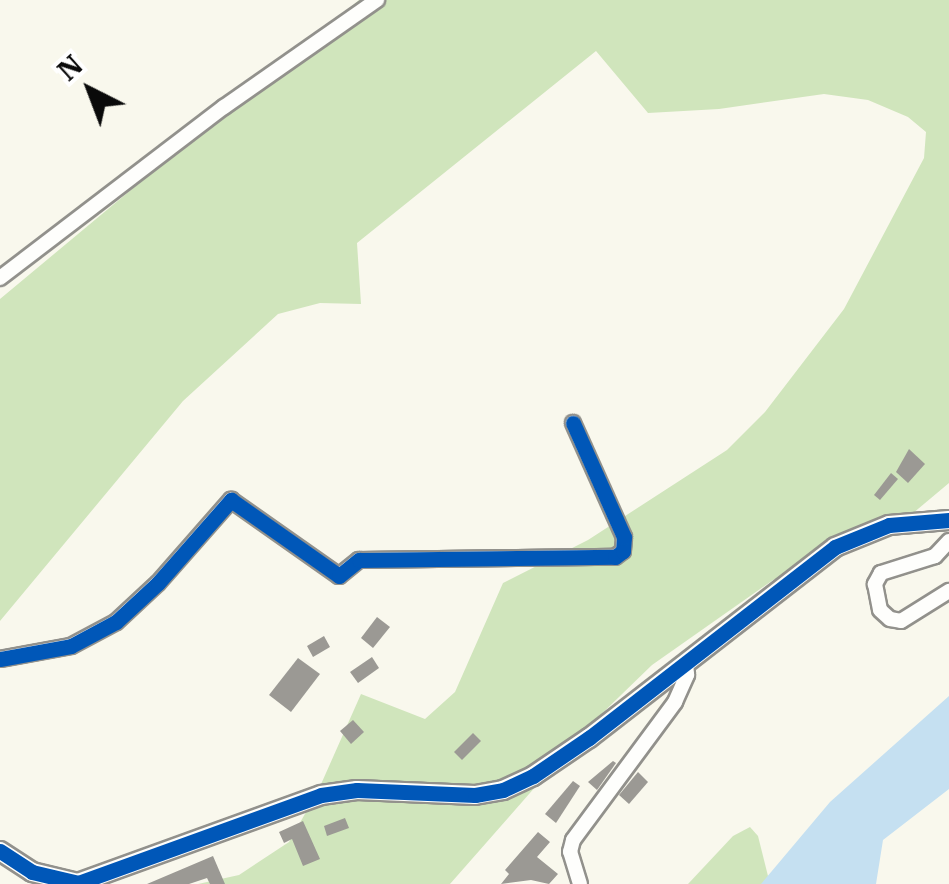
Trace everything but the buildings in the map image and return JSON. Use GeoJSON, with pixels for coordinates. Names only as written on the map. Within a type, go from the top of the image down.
{"type":"FeatureCollection","features":[{"type":"Feature","properties":{"kind":"street"},"geometry":{"type":"LineString","coordinates":[[0,278],[224,107],[377,0]]}},
{"type":"Feature","properties":{"kind":"street"},"geometry":{"type":"LineString","coordinates":[[0,659],[71,646],[116,622],[158,583],[231,500],[340,576],[359,560],[615,558],[623,550],[624,537],[573,423]]}},
{"type":"Feature","properties":{"kind":"street"},"geometry":{"type":"LineString","coordinates":[[0,850],[32,872],[78,883],[322,795],[357,790],[475,795],[503,790],[534,776],[589,738],[835,547],[889,525],[949,520]]}},
{"type":"Feature","properties":{"kind":"street"},"geometry":{"type":"LineString","coordinates":[[949,541],[935,556],[881,573],[875,584],[880,610],[890,620],[901,621],[949,591]]}},
{"type":"Feature","properties":{"kind":"street"},"geometry":{"type":"LineString","coordinates":[[580,884],[570,852],[573,840],[675,702],[687,676],[686,661]]}},
{"type":"Feature","properties":{"kind":"green space"},"geometry":{"type":"Polygon","coordinates":[[[359,0],[949,0],[949,483],[906,519],[852,548],[773,580],[652,665],[587,728],[450,884],[198,884],[239,875],[289,842],[318,791],[361,694],[425,719],[455,692],[503,583],[588,540],[727,450],[765,412],[844,309],[924,158],[926,132],[908,117],[868,100],[824,94],[719,109],[648,113],[596,51],[357,243],[361,304],[320,303],[278,314],[183,401],[0,621],[0,299],[359,0]]]}},
{"type":"Feature","properties":{"kind":"green space"},"geometry":{"type":"Polygon","coordinates":[[[750,827],[758,836],[770,884],[688,884],[733,836],[750,827]]]}},
{"type":"Feature","properties":{"kind":"water"},"geometry":{"type":"Polygon","coordinates":[[[949,696],[949,789],[883,840],[876,884],[761,884],[830,802],[949,696]]]}},
{"type":"Feature","properties":{"kind":"cycle path"},"geometry":{"type":"LineString","coordinates":[[0,659],[71,646],[116,622],[158,583],[231,500],[339,576],[359,560],[615,557],[623,551],[624,537],[573,423]]}},
{"type":"Feature","properties":{"kind":"cycle path"},"geometry":{"type":"LineString","coordinates":[[0,851],[32,872],[78,883],[321,795],[357,790],[475,795],[503,790],[533,776],[589,738],[835,547],[889,525],[949,520]]}}]}
